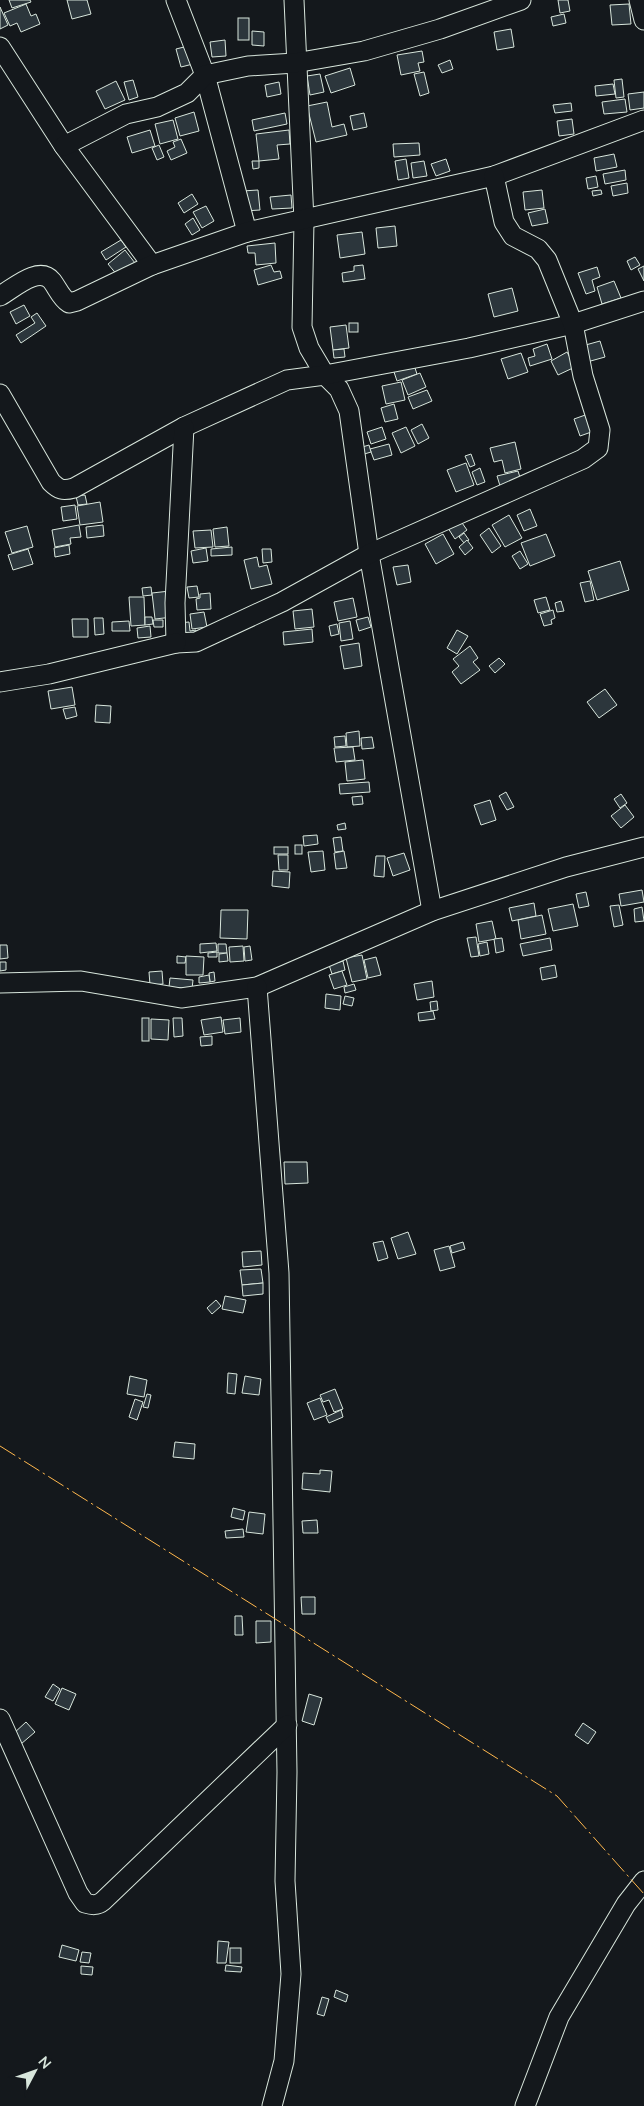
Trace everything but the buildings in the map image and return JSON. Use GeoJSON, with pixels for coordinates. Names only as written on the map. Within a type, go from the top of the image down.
{"type":"FeatureCollection","features":[{"type":"Feature","properties":{"kind":"street"},"geometry":{"type":"LineString","coordinates":[[176,0],[205,75],[247,232]]}},
{"type":"Feature","properties":{"kind":"street"},"geometry":{"type":"LineString","coordinates":[[294,0],[304,221],[302,326],[309,348],[325,375],[339,389],[349,411],[369,554],[432,911]]}},
{"type":"Feature","properties":{"kind":"street"},"geometry":{"type":"LineString","coordinates":[[64,146],[126,114],[157,107],[187,93],[205,75],[248,66],[296,63],[364,51],[440,28],[521,0]]}},
{"type":"Feature","properties":{"kind":"street"},"geometry":{"type":"LineString","coordinates":[[639,0],[644,20]]}},
{"type":"Feature","properties":{"kind":"street"},"geometry":{"type":"LineString","coordinates":[[0,47],[64,146],[152,265]]}},
{"type":"Feature","properties":{"kind":"street"},"geometry":{"type":"LineString","coordinates":[[0,296],[36,275],[44,275],[52,280],[64,300],[69,303],[152,265],[247,232],[304,221],[494,176],[644,120]]}},
{"type":"Feature","properties":{"kind":"street"},"geometry":{"type":"LineString","coordinates":[[0,682],[49,674],[176,643],[196,642],[282,602],[369,554],[583,459],[598,448],[600,430],[583,376],[573,324],[548,260],[538,249],[513,236],[504,222],[494,176]]}},
{"type":"Feature","properties":{"kind":"street"},"geometry":{"type":"LineString","coordinates":[[0,394],[51,482],[58,489],[64,491],[74,488],[184,428],[287,380],[325,375],[469,348],[573,324],[644,301]]}},
{"type":"Feature","properties":{"kind":"street"},"geometry":{"type":"LineString","coordinates":[[176,643],[175,602],[184,428]]}},
{"type":"Feature","properties":{"kind":"street"},"geometry":{"type":"LineString","coordinates":[[0,982],[81,981],[181,998],[257,988],[432,911],[566,867],[644,847]]}},
{"type":"Feature","properties":{"kind":"street"},"geometry":{"type":"LineString","coordinates":[[257,988],[279,1273],[286,1725],[285,1881],[291,1974],[284,2061],[272,2106]]}},
{"type":"Feature","properties":{"kind":"street"},"geometry":{"type":"LineString","coordinates":[[0,1719],[78,1893],[85,1903],[91,1905],[99,1905],[286,1725]]}},
{"type":"Feature","properties":{"kind":"street"},"geometry":{"type":"LineString","coordinates":[[525,2106],[559,2017],[626,1904],[644,1881]]}},
{"type":"Feature","properties":{"kind":"power"},"geometry":{"type":"LineString","coordinates":[[0,1446],[557,1796],[644,1894]]}}]}
